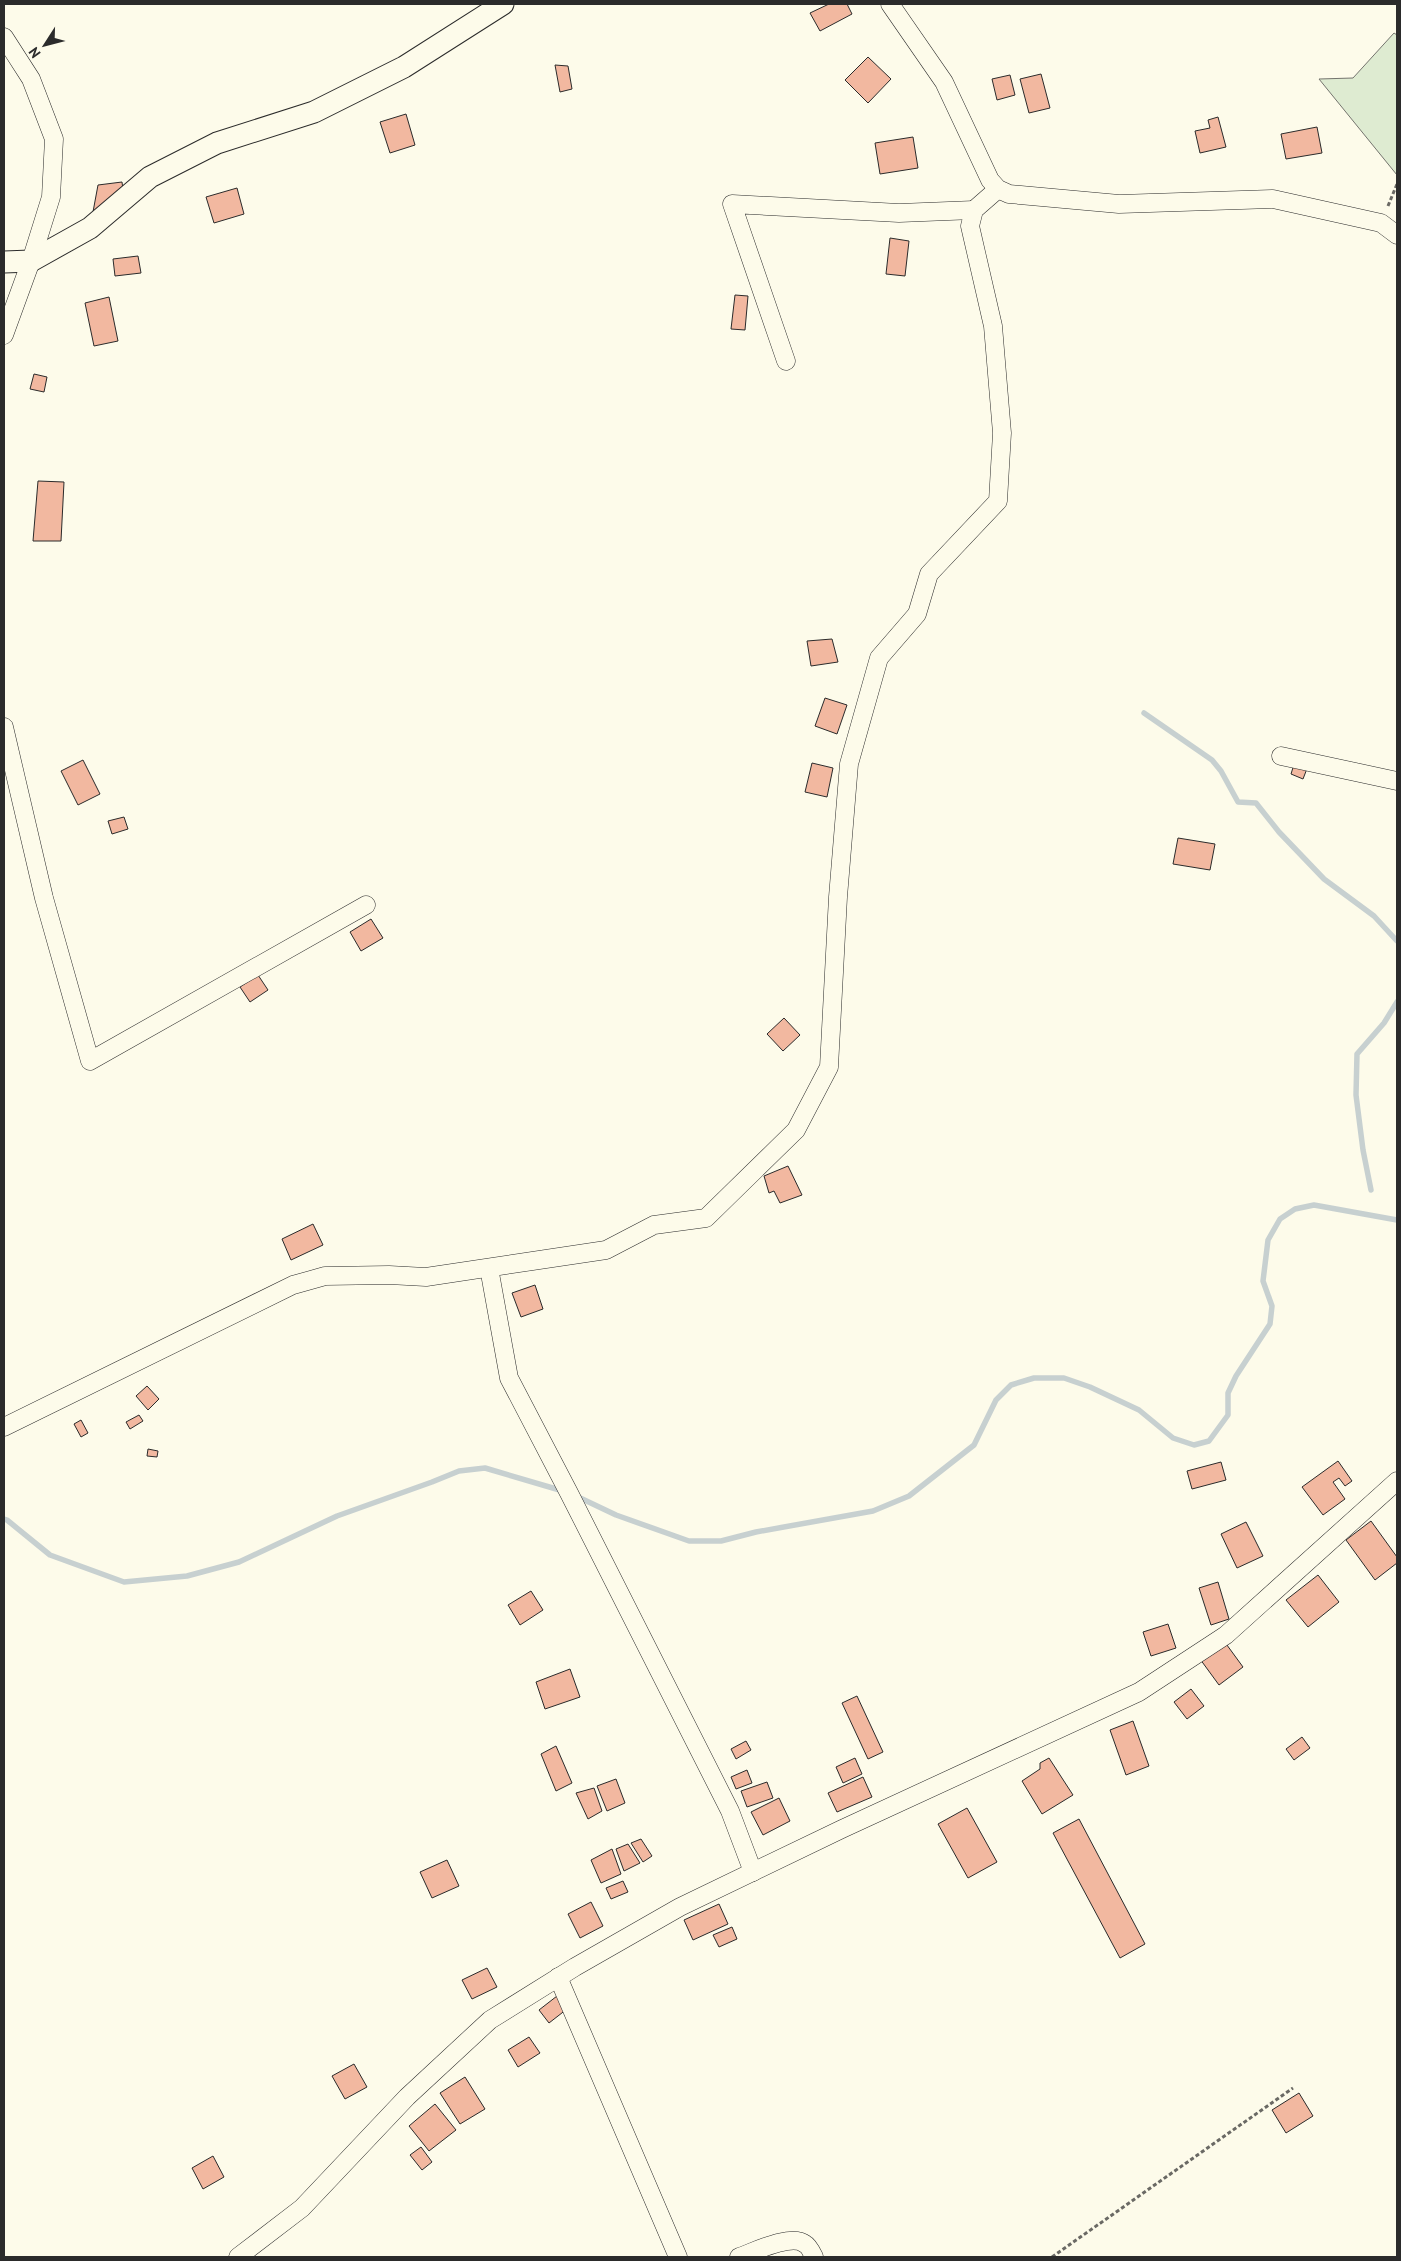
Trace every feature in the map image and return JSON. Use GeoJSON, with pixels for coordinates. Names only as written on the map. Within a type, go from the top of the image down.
{"type":"FeatureCollection","features":[{"type":"Feature","properties":{"kind":"street"},"geometry":{"type":"LineString","coordinates":[[4,262],[31,261],[90,228],[150,178],[217,143],[322,108],[404,67],[503,4]]}},
{"type":"Feature","properties":{"kind":"street"},"geometry":{"type":"LineString","coordinates":[[890,4],[944,82],[990,180],[998,189],[1009,194],[1119,204],[1273,199],[1381,223],[1397,235]]}},
{"type":"Feature","properties":{"kind":"street"},"geometry":{"type":"LineString","coordinates":[[4,37],[31,79],[54,139],[51,197],[31,261],[4,335]]}},
{"type":"Feature","properties":{"kind":"street"},"geometry":{"type":"LineString","coordinates":[[4,1427],[293,1285],[325,1276],[389,1275],[426,1277],[606,1250],[654,1225],[706,1218],[796,1130],[830,1068],[838,896],[849,764],[879,658],[917,614],[929,574],[998,501],[1002,433],[993,326],[970,226],[974,210],[998,189]]}},
{"type":"Feature","properties":{"kind":"street"},"geometry":{"type":"LineString","coordinates":[[786,360],[732,204],[899,213],[974,210]]}},
{"type":"Feature","properties":{"kind":"street"},"geometry":{"type":"LineString","coordinates":[[4,727],[44,898],[90,1061],[366,905]]}},
{"type":"Feature","properties":{"kind":"street"},"geometry":{"type":"LineString","coordinates":[[1281,756],[1397,782]]}},
{"type":"Feature","properties":{"kind":"street"},"geometry":{"type":"LineString","coordinates":[[489,1268],[509,1378],[730,1811],[753,1872]]}},
{"type":"Feature","properties":{"kind":"street"},"geometry":{"type":"LineString","coordinates":[[238,2257],[302,2208],[407,2097],[490,2020],[558,1977],[680,1907],[1138,1692],[1226,1635],[1397,1481]]}},
{"type":"Feature","properties":{"kind":"street"},"geometry":{"type":"LineString","coordinates":[[558,1977],[678,2257]]}},
{"type":"Feature","properties":{"kind":"street"},"geometry":{"type":"LineString","coordinates":[[739,2257],[782,2242],[796,2240],[805,2244],[814,2257]]}},
{"type":"Feature","properties":{"kind":"path"},"geometry":{"type":"LineString","coordinates":[[1381,223],[1397,184]]}},
{"type":"Feature","properties":{"kind":"path"},"geometry":{"type":"LineString","coordinates":[[1052,2257],[1293,2088]]}},
{"type":"Feature","properties":{"kind":"green space"},"geometry":{"type":"Polygon","coordinates":[[[1394,33],[1397,35],[1397,175],[1319,79],[1353,78],[1394,33]]]}},
{"type":"Feature","properties":{"kind":"building"},"geometry":{"type":"Polygon","coordinates":[[[829,4],[847,4],[852,14],[820,31],[810,13],[829,4]]]}},
{"type":"Feature","properties":{"kind":"building"},"geometry":{"type":"Polygon","coordinates":[[[868,57],[891,79],[868,103],[845,80],[868,57]]]}},
{"type":"Feature","properties":{"kind":"building"},"geometry":{"type":"Polygon","coordinates":[[[555,65],[568,66],[572,89],[560,92],[555,65]]]}},
{"type":"Feature","properties":{"kind":"building"},"geometry":{"type":"Polygon","coordinates":[[[1041,74],[1050,108],[1029,113],[1020,79],[1041,74]]]}},
{"type":"Feature","properties":{"kind":"building"},"geometry":{"type":"Polygon","coordinates":[[[1010,75],[1015,95],[997,100],[992,79],[1010,75]]]}},
{"type":"Feature","properties":{"kind":"building"},"geometry":{"type":"Polygon","coordinates":[[[406,114],[415,145],[390,153],[380,122],[406,114]]]}},
{"type":"Feature","properties":{"kind":"building"},"geometry":{"type":"Polygon","coordinates":[[[1218,117],[1226,147],[1200,153],[1195,131],[1210,128],[1208,120],[1218,117]]]}},
{"type":"Feature","properties":{"kind":"building"},"geometry":{"type":"Polygon","coordinates":[[[1317,127],[1322,153],[1286,159],[1281,134],[1317,127]]]}},
{"type":"Feature","properties":{"kind":"building"},"geometry":{"type":"Polygon","coordinates":[[[913,137],[918,168],[880,174],[875,143],[913,137]]]}},
{"type":"Feature","properties":{"kind":"building"},"geometry":{"type":"Polygon","coordinates":[[[122,182],[125,206],[90,228],[98,185],[122,182]]]}},
{"type":"Feature","properties":{"kind":"building"},"geometry":{"type":"Polygon","coordinates":[[[237,188],[244,214],[214,223],[206,197],[237,188]]]}},
{"type":"Feature","properties":{"kind":"building"},"geometry":{"type":"Polygon","coordinates":[[[890,238],[909,241],[905,276],[886,274],[890,238]]]}},
{"type":"Feature","properties":{"kind":"building"},"geometry":{"type":"Polygon","coordinates":[[[138,256],[141,273],[115,276],[113,259],[138,256]]]}},
{"type":"Feature","properties":{"kind":"building"},"geometry":{"type":"Polygon","coordinates":[[[735,295],[748,296],[745,330],[731,329],[735,295]]]}},
{"type":"Feature","properties":{"kind":"building"},"geometry":{"type":"Polygon","coordinates":[[[109,297],[118,341],[94,346],[85,303],[109,297]]]}},
{"type":"Feature","properties":{"kind":"building"},"geometry":{"type":"Polygon","coordinates":[[[34,374],[47,377],[44,392],[30,389],[34,374]]]}},
{"type":"Feature","properties":{"kind":"building"},"geometry":{"type":"Polygon","coordinates":[[[38,481],[64,482],[61,541],[33,541],[38,481]]]}},
{"type":"Feature","properties":{"kind":"building"},"geometry":{"type":"Polygon","coordinates":[[[832,639],[838,662],[811,666],[807,641],[832,639]]]}},
{"type":"Feature","properties":{"kind":"building"},"geometry":{"type":"Polygon","coordinates":[[[825,698],[847,705],[837,734],[815,726],[825,698]]]}},
{"type":"Feature","properties":{"kind":"building"},"geometry":{"type":"Polygon","coordinates":[[[83,760],[100,794],[78,805],[61,771],[83,760]]]}},
{"type":"Feature","properties":{"kind":"building"},"geometry":{"type":"Polygon","coordinates":[[[1295,761],[1308,766],[1303,779],[1291,774],[1295,761]]]}},
{"type":"Feature","properties":{"kind":"building"},"geometry":{"type":"Polygon","coordinates":[[[812,763],[833,768],[827,797],[805,792],[812,763]]]}},
{"type":"Feature","properties":{"kind":"building"},"geometry":{"type":"Polygon","coordinates":[[[124,817],[128,829],[112,834],[108,821],[124,817]]]}},
{"type":"Feature","properties":{"kind":"building"},"geometry":{"type":"Polygon","coordinates":[[[1178,838],[1215,844],[1210,870],[1173,864],[1178,838]]]}},
{"type":"Feature","properties":{"kind":"building"},"geometry":{"type":"Polygon","coordinates":[[[371,919],[383,938],[361,951],[350,932],[371,919]]]}},
{"type":"Feature","properties":{"kind":"building"},"geometry":{"type":"Polygon","coordinates":[[[258,975],[268,990],[250,1002],[240,987],[258,975]]]}},
{"type":"Feature","properties":{"kind":"building"},"geometry":{"type":"Polygon","coordinates":[[[784,1018],[800,1035],[783,1051],[767,1034],[784,1018]]]}},
{"type":"Feature","properties":{"kind":"building"},"geometry":{"type":"Polygon","coordinates":[[[788,1166],[802,1195],[780,1203],[774,1191],[769,1193],[764,1176],[788,1166]]]}},
{"type":"Feature","properties":{"kind":"building"},"geometry":{"type":"Polygon","coordinates":[[[313,1224],[323,1245],[291,1260],[282,1239],[313,1224]]]}},
{"type":"Feature","properties":{"kind":"building"},"geometry":{"type":"Polygon","coordinates":[[[535,1285],[543,1309],[521,1317],[512,1293],[535,1285]]]}},
{"type":"Feature","properties":{"kind":"building"},"geometry":{"type":"Polygon","coordinates":[[[147,1386],[159,1399],[148,1410],[136,1396],[147,1386]]]}},
{"type":"Feature","properties":{"kind":"building"},"geometry":{"type":"Polygon","coordinates":[[[139,1415],[143,1421],[130,1429],[126,1422],[139,1415]]]}},
{"type":"Feature","properties":{"kind":"building"},"geometry":{"type":"Polygon","coordinates":[[[81,1420],[88,1433],[81,1437],[74,1424],[81,1420]]]}},
{"type":"Feature","properties":{"kind":"building"},"geometry":{"type":"Polygon","coordinates":[[[148,1449],[158,1451],[157,1457],[147,1456],[148,1449]]]}},
{"type":"Feature","properties":{"kind":"building"},"geometry":{"type":"Polygon","coordinates":[[[1338,1461],[1352,1481],[1345,1486],[1339,1478],[1333,1482],[1345,1499],[1323,1515],[1302,1487],[1338,1461]]]}},
{"type":"Feature","properties":{"kind":"building"},"geometry":{"type":"Polygon","coordinates":[[[1221,1462],[1226,1480],[1192,1489],[1187,1471],[1221,1462]]]}},
{"type":"Feature","properties":{"kind":"building"},"geometry":{"type":"Polygon","coordinates":[[[1371,1521],[1397,1557],[1397,1563],[1375,1580],[1346,1540],[1371,1521]]]}},
{"type":"Feature","properties":{"kind":"building"},"geometry":{"type":"Polygon","coordinates":[[[1246,1522],[1263,1556],[1237,1568],[1221,1534],[1246,1522]]]}},
{"type":"Feature","properties":{"kind":"building"},"geometry":{"type":"Polygon","coordinates":[[[1318,1575],[1339,1602],[1308,1627],[1286,1600],[1318,1575]]]}},
{"type":"Feature","properties":{"kind":"building"},"geometry":{"type":"Polygon","coordinates":[[[1218,1582],[1229,1619],[1211,1625],[1199,1588],[1218,1582]]]}},
{"type":"Feature","properties":{"kind":"building"},"geometry":{"type":"Polygon","coordinates":[[[531,1591],[543,1610],[520,1625],[508,1605],[531,1591]]]}},
{"type":"Feature","properties":{"kind":"building"},"geometry":{"type":"Polygon","coordinates":[[[1168,1624],[1176,1648],[1151,1656],[1143,1632],[1168,1624]]]}},
{"type":"Feature","properties":{"kind":"building"},"geometry":{"type":"Polygon","coordinates":[[[1224,1641],[1243,1667],[1219,1685],[1200,1659],[1224,1641]]]}},
{"type":"Feature","properties":{"kind":"building"},"geometry":{"type":"Polygon","coordinates":[[[570,1669],[580,1697],[545,1709],[536,1682],[570,1669]]]}},
{"type":"Feature","properties":{"kind":"building"},"geometry":{"type":"Polygon","coordinates":[[[1191,1689],[1204,1706],[1187,1719],[1174,1702],[1191,1689]]]}},
{"type":"Feature","properties":{"kind":"building"},"geometry":{"type":"Polygon","coordinates":[[[857,1696],[883,1752],[868,1759],[842,1703],[857,1696]]]}},
{"type":"Feature","properties":{"kind":"building"},"geometry":{"type":"Polygon","coordinates":[[[1133,1721],[1149,1766],[1126,1775],[1110,1730],[1133,1721]]]}},
{"type":"Feature","properties":{"kind":"building"},"geometry":{"type":"Polygon","coordinates":[[[1302,1737],[1310,1748],[1294,1760],[1286,1749],[1302,1737]]]}},
{"type":"Feature","properties":{"kind":"building"},"geometry":{"type":"Polygon","coordinates":[[[746,1741],[751,1750],[736,1759],[731,1749],[746,1741]]]}},
{"type":"Feature","properties":{"kind":"building"},"geometry":{"type":"Polygon","coordinates":[[[556,1746],[572,1783],[556,1791],[541,1754],[556,1746]]]}},
{"type":"Feature","properties":{"kind":"building"},"geometry":{"type":"Polygon","coordinates":[[[855,1758],[862,1774],[843,1783],[836,1767],[855,1758]]]}},
{"type":"Feature","properties":{"kind":"building"},"geometry":{"type":"Polygon","coordinates":[[[1049,1758],[1073,1795],[1042,1814],[1022,1781],[1040,1769],[1040,1763],[1049,1758]]]}},
{"type":"Feature","properties":{"kind":"building"},"geometry":{"type":"Polygon","coordinates":[[[747,1770],[752,1783],[736,1789],[731,1777],[747,1770]]]}},
{"type":"Feature","properties":{"kind":"building"},"geometry":{"type":"Polygon","coordinates":[[[863,1777],[872,1797],[837,1812],[828,1793],[863,1777]]]}},
{"type":"Feature","properties":{"kind":"building"},"geometry":{"type":"Polygon","coordinates":[[[616,1779],[625,1803],[607,1811],[597,1786],[616,1779]]]}},
{"type":"Feature","properties":{"kind":"building"},"geometry":{"type":"Polygon","coordinates":[[[767,1782],[773,1798],[747,1807],[741,1791],[767,1782]]]}},
{"type":"Feature","properties":{"kind":"building"},"geometry":{"type":"Polygon","coordinates":[[[594,1788],[602,1811],[588,1819],[576,1793],[594,1788]]]}},
{"type":"Feature","properties":{"kind":"building"},"geometry":{"type":"Polygon","coordinates":[[[779,1798],[790,1821],[763,1835],[751,1812],[779,1798]]]}},
{"type":"Feature","properties":{"kind":"building"},"geometry":{"type":"Polygon","coordinates":[[[967,1808],[997,1862],[968,1878],[938,1824],[967,1808]]]}},
{"type":"Feature","properties":{"kind":"building"},"geometry":{"type":"Polygon","coordinates":[[[1079,1819],[1145,1944],[1120,1958],[1053,1833],[1079,1819]]]}},
{"type":"Feature","properties":{"kind":"building"},"geometry":{"type":"Polygon","coordinates":[[[641,1839],[652,1856],[643,1862],[631,1843],[641,1839]]]}},
{"type":"Feature","properties":{"kind":"building"},"geometry":{"type":"Polygon","coordinates":[[[628,1844],[640,1863],[624,1871],[616,1849],[628,1844]]]}},
{"type":"Feature","properties":{"kind":"building"},"geometry":{"type":"Polygon","coordinates":[[[612,1849],[621,1874],[601,1883],[591,1860],[612,1849]]]}},
{"type":"Feature","properties":{"kind":"building"},"geometry":{"type":"Polygon","coordinates":[[[447,1860],[459,1886],[432,1898],[420,1872],[447,1860]]]}},
{"type":"Feature","properties":{"kind":"building"},"geometry":{"type":"Polygon","coordinates":[[[623,1881],[628,1892],[611,1899],[606,1888],[623,1881]]]}},
{"type":"Feature","properties":{"kind":"building"},"geometry":{"type":"Polygon","coordinates":[[[591,1902],[603,1926],[580,1938],[568,1914],[591,1902]]]}},
{"type":"Feature","properties":{"kind":"building"},"geometry":{"type":"Polygon","coordinates":[[[719,1904],[728,1924],[693,1940],[684,1920],[719,1904]]]}},
{"type":"Feature","properties":{"kind":"building"},"geometry":{"type":"Polygon","coordinates":[[[732,1927],[737,1939],[719,1947],[713,1935],[732,1927]]]}},
{"type":"Feature","properties":{"kind":"building"},"geometry":{"type":"Polygon","coordinates":[[[487,1968],[497,1987],[472,1999],[462,1980],[487,1968]]]}},
{"type":"Feature","properties":{"kind":"building"},"geometry":{"type":"Polygon","coordinates":[[[557,1996],[567,2009],[549,2023],[539,2010],[557,1996]]]}},
{"type":"Feature","properties":{"kind":"building"},"geometry":{"type":"Polygon","coordinates":[[[529,2037],[540,2053],[518,2067],[508,2050],[529,2037]]]}},
{"type":"Feature","properties":{"kind":"building"},"geometry":{"type":"Polygon","coordinates":[[[354,2064],[367,2087],[345,2099],[332,2076],[354,2064]]]}},
{"type":"Feature","properties":{"kind":"building"},"geometry":{"type":"Polygon","coordinates":[[[465,2077],[485,2109],[460,2124],[440,2093],[465,2077]]]}},
{"type":"Feature","properties":{"kind":"building"},"geometry":{"type":"Polygon","coordinates":[[[1299,2093],[1313,2116],[1286,2133],[1272,2110],[1299,2093]]]}},
{"type":"Feature","properties":{"kind":"building"},"geometry":{"type":"Polygon","coordinates":[[[435,2104],[456,2130],[429,2151],[409,2126],[435,2104]]]}},
{"type":"Feature","properties":{"kind":"building"},"geometry":{"type":"Polygon","coordinates":[[[421,2147],[432,2162],[422,2170],[410,2155],[421,2147]]]}},
{"type":"Feature","properties":{"kind":"building"},"geometry":{"type":"Polygon","coordinates":[[[213,2156],[224,2177],[203,2189],[192,2168],[213,2156]]]}},
{"type":"Feature","properties":{"kind":"waterway"},"geometry":{"type":"LineString","coordinates":[[1144,713],[1212,760],[1221,771],[1238,802],[1256,803],[1279,832],[1324,879],[1374,916],[1397,941]]}},
{"type":"Feature","properties":{"kind":"waterway"},"geometry":{"type":"LineString","coordinates":[[1371,1190],[1363,1150],[1356,1095],[1357,1054],[1384,1023],[1397,1002]]}},
{"type":"Feature","properties":{"kind":"waterway"},"geometry":{"type":"LineString","coordinates":[[576,1496],[616,1515],[689,1541],[721,1541],[756,1532],[873,1511],[909,1496],[974,1445],[996,1400],[1011,1385],[1034,1378],[1064,1378],[1090,1387],[1139,1410],[1173,1438],[1194,1445],[1209,1441],[1228,1415],[1228,1393],[1236,1376],[1270,1324],[1272,1306],[1263,1281],[1268,1240],[1280,1219],[1295,1209],[1314,1205],[1397,1220]]}},
{"type":"Feature","properties":{"kind":"waterway"},"geometry":{"type":"LineString","coordinates":[[4,1519],[50,1555],[124,1582],[187,1576],[239,1562],[337,1516],[459,1471],[485,1468],[563,1491]]}}]}
